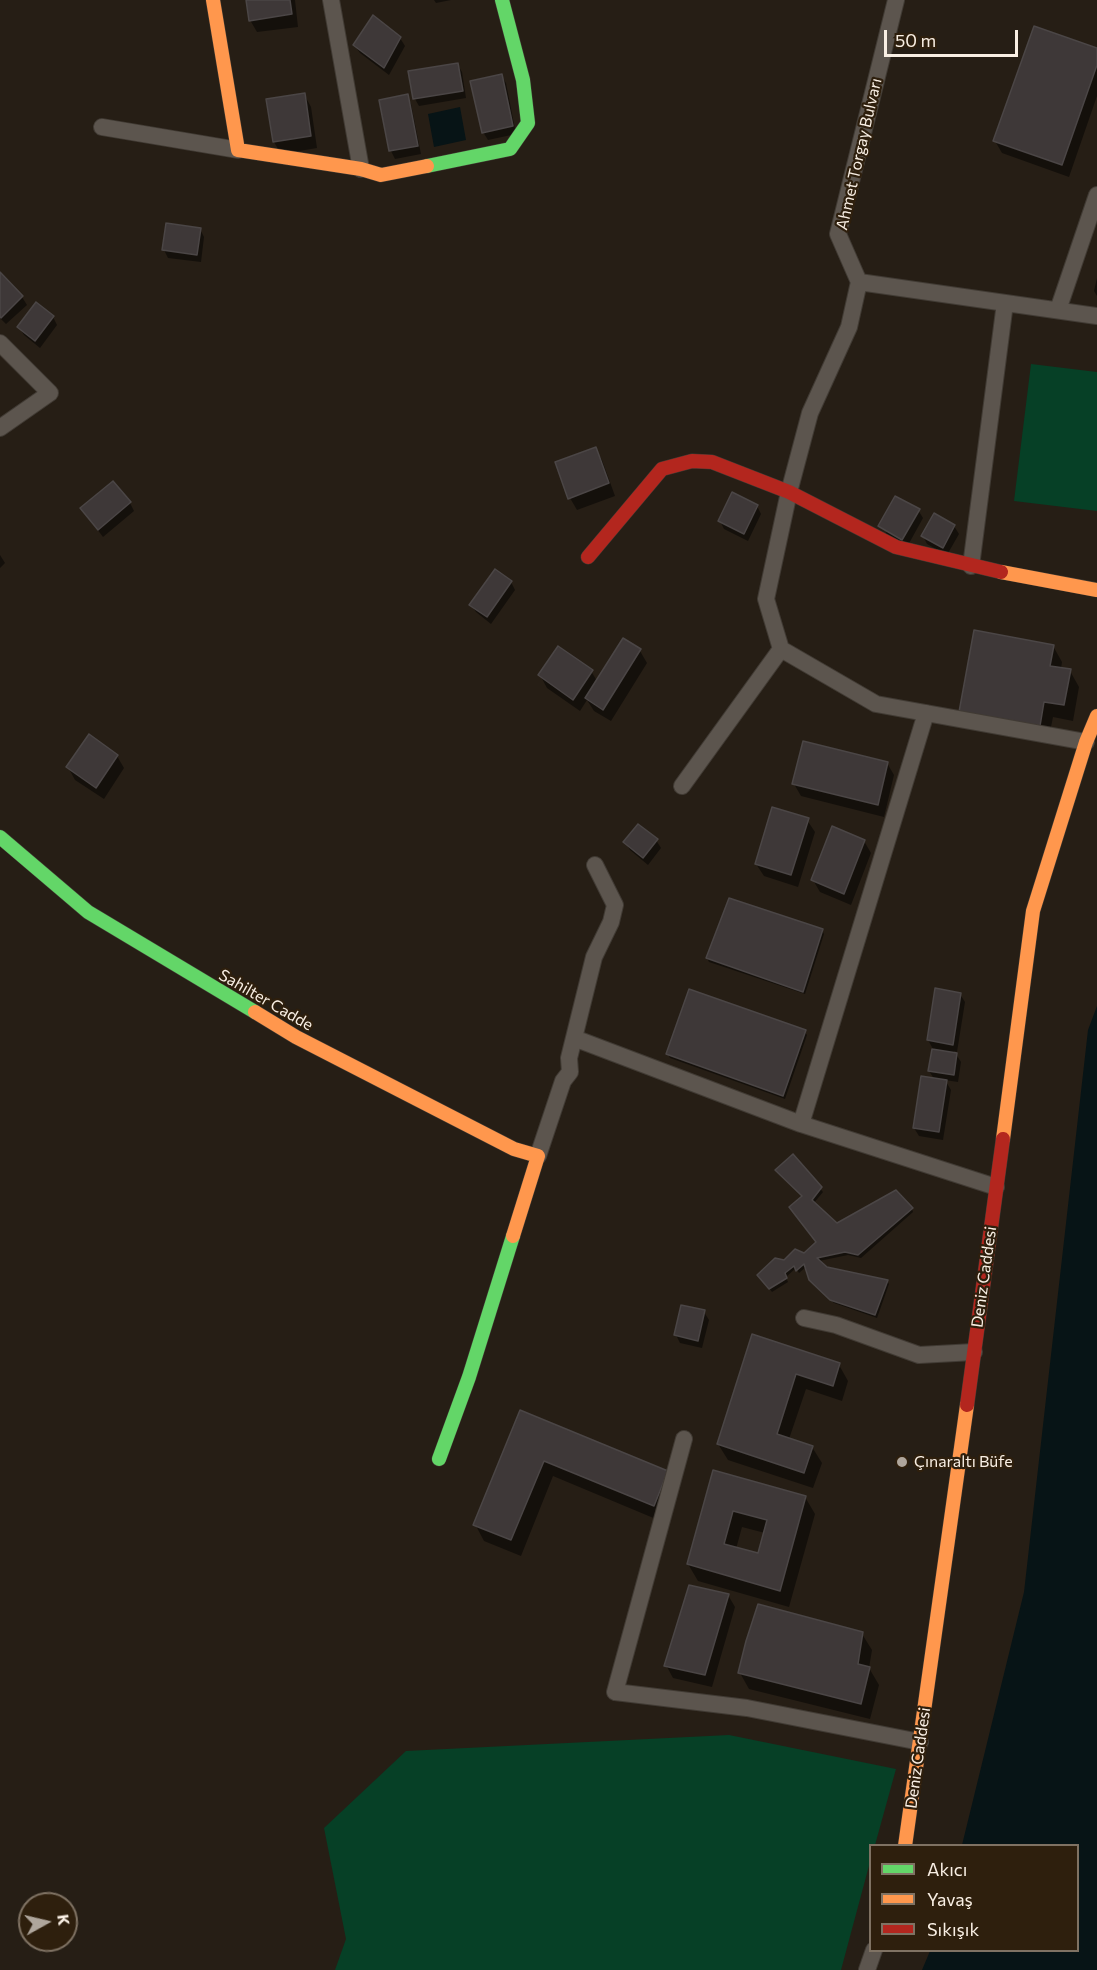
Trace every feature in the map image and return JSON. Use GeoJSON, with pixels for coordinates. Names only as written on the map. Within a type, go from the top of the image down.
{"type":"FeatureCollection","features":[{"type":"Feature","properties":{"kind":"street"},"geometry":{"type":"LineString","coordinates":[[213,0],[238,150]]}},
{"type":"Feature","properties":{"kind":"street"},"geometry":{"type":"LineString","coordinates":[[331,0],[361,169]]}},
{"type":"Feature","properties":{"kind":"street"},"geometry":{"type":"LineString","coordinates":[[102,127],[361,169],[381,175],[510,149],[528,123],[523,80],[502,0]]}},
{"type":"Feature","properties":{"kind":"street","name":"Ahmet Torgay Bulvarı"},"geometry":{"type":"LineString","coordinates":[[859,282],[838,234],[896,0]]}},
{"type":"Feature","properties":{"kind":"street"},"geometry":{"type":"LineString","coordinates":[[1058,310],[1097,195]]}},
{"type":"Feature","properties":{"kind":"street"},"geometry":{"type":"LineString","coordinates":[[1086,742],[876,704],[781,649],[766,599],[789,492],[810,413],[849,327],[859,282],[1097,316]]}},
{"type":"Feature","properties":{"kind":"street"},"geometry":{"type":"LineString","coordinates":[[971,566],[1005,303]]}},
{"type":"Feature","properties":{"kind":"street"},"geometry":{"type":"LineString","coordinates":[[0,343],[50,393],[0,428]]}},
{"type":"Feature","properties":{"kind":"street"},"geometry":{"type":"LineString","coordinates":[[588,557],[662,469],[692,461],[712,462],[789,492],[896,546],[971,566],[1097,590]]}},
{"type":"Feature","properties":{"kind":"street"},"geometry":{"type":"LineString","coordinates":[[682,786],[781,649]]}},
{"type":"Feature","properties":{"kind":"street"},"geometry":{"type":"LineString","coordinates":[[801,1124],[926,713]]}},
{"type":"Feature","properties":{"kind":"street","name":"Deniz Caddesi"},"geometry":{"type":"LineString","coordinates":[[905,1844],[1033,911],[1086,742],[1097,716]]}},
{"type":"Feature","properties":{"kind":"street","name":"Sahilter Cadde"},"geometry":{"type":"LineString","coordinates":[[0,837],[88,912],[296,1037],[514,1149],[538,1156]]}},
{"type":"Feature","properties":{"kind":"street"},"geometry":{"type":"LineString","coordinates":[[439,1459],[469,1377],[563,1081],[570,1072],[569,1058],[594,957],[611,922],[615,905],[595,865]]}},
{"type":"Feature","properties":{"kind":"street"},"geometry":{"type":"LineString","coordinates":[[574,1038],[801,1124],[996,1187]]}},
{"type":"Feature","properties":{"kind":"street"},"geometry":{"type":"LineString","coordinates":[[804,1318],[836,1325],[919,1355],[974,1352]]}},
{"type":"Feature","properties":{"kind":"street"},"geometry":{"type":"LineString","coordinates":[[684,1439],[615,1692],[747,1708],[920,1742]]}},
{"type":"Feature","properties":{"kind":"street"},"geometry":{"type":"LineString","coordinates":[[867,1970],[873,1952]]}},
{"type":"Feature","properties":{"kind":"green space"},"geometry":{"type":"Polygon","coordinates":[[[1031,364],[1097,372],[1097,511],[1014,501],[1031,364]]]}},
{"type":"Feature","properties":{"kind":"green space"},"geometry":{"type":"Polygon","coordinates":[[[729,1735],[896,1769],[875,1844],[869,1844],[869,1866],[841,1970],[335,1970],[346,1939],[324,1828],[406,1751],[729,1735]]]}},
{"type":"Feature","properties":{"kind":"shaded area"},"geometry":{"type":"Polygon","coordinates":[[[460,107],[466,140],[434,147],[428,114],[460,107]]]}},
{"type":"Feature","properties":{"kind":"shaded area"},"geometry":{"type":"Polygon","coordinates":[[[1097,1006],[1097,1970],[922,1970],[930,1952],[1079,1952],[1079,1844],[962,1844],[1024,1592],[1088,1030],[1097,1006]]]}},
{"type":"Feature","properties":{"kind":"building"},"geometry":{"type":"Polygon","coordinates":[[[246,0],[290,0],[292,14],[249,21],[246,0]]]}},
{"type":"Feature","properties":{"kind":"building"},"geometry":{"type":"Polygon","coordinates":[[[373,15],[401,37],[384,68],[353,45],[373,15]]]}},
{"type":"Feature","properties":{"kind":"building"},"geometry":{"type":"Polygon","coordinates":[[[1034,26],[1097,48],[1097,65],[1062,165],[993,141],[1034,26]]]}},
{"type":"Feature","properties":{"kind":"building"},"geometry":{"type":"Polygon","coordinates":[[[458,63],[463,91],[413,99],[408,71],[458,63]]]}},
{"type":"Feature","properties":{"kind":"building"},"geometry":{"type":"Polygon","coordinates":[[[502,74],[513,126],[482,133],[470,81],[502,74]]]}},
{"type":"Feature","properties":{"kind":"building"},"geometry":{"type":"Polygon","coordinates":[[[305,93],[311,136],[273,142],[266,99],[305,93]]]}},
{"type":"Feature","properties":{"kind":"building"},"geometry":{"type":"Polygon","coordinates":[[[408,94],[418,146],[389,151],[379,100],[408,94]]]}},
{"type":"Feature","properties":{"kind":"building"},"geometry":{"type":"Polygon","coordinates":[[[166,223],[201,228],[197,255],[162,250],[166,223]]]}},
{"type":"Feature","properties":{"kind":"building"},"geometry":{"type":"Polygon","coordinates":[[[0,272],[23,296],[1,318],[0,316],[0,272]]]}},
{"type":"Feature","properties":{"kind":"building"},"geometry":{"type":"Polygon","coordinates":[[[36,302],[54,316],[35,341],[17,327],[36,302]]]}},
{"type":"Feature","properties":{"kind":"building"},"geometry":{"type":"Polygon","coordinates":[[[596,447],[609,483],[568,499],[555,462],[596,447]]]}},
{"type":"Feature","properties":{"kind":"building"},"geometry":{"type":"Polygon","coordinates":[[[113,481],[131,502],[98,530],[80,508],[113,481]]]}},
{"type":"Feature","properties":{"kind":"building"},"geometry":{"type":"Polygon","coordinates":[[[732,492],[758,505],[744,534],[718,521],[732,492]]]}},
{"type":"Feature","properties":{"kind":"building"},"geometry":{"type":"Polygon","coordinates":[[[895,496],[920,509],[902,540],[878,526],[895,496]]]}},
{"type":"Feature","properties":{"kind":"building"},"geometry":{"type":"Polygon","coordinates":[[[934,513],[955,525],[943,548],[921,536],[934,513]]]}},
{"type":"Feature","properties":{"kind":"building"},"geometry":{"type":"Polygon","coordinates":[[[495,569],[512,581],[487,617],[469,605],[495,569]]]}},
{"type":"Feature","properties":{"kind":"building"},"geometry":{"type":"Polygon","coordinates":[[[974,630],[1054,645],[1050,666],[1071,669],[1064,705],[1044,702],[1040,726],[959,712],[974,630]]]}},
{"type":"Feature","properties":{"kind":"building"},"geometry":{"type":"Polygon","coordinates":[[[623,638],[641,649],[603,710],[585,698],[623,638]]]}},
{"type":"Feature","properties":{"kind":"building"},"geometry":{"type":"Polygon","coordinates":[[[558,646],[593,670],[573,700],[538,675],[558,646]]]}},
{"type":"Feature","properties":{"kind":"building"},"geometry":{"type":"Polygon","coordinates":[[[89,734],[118,755],[96,788],[66,767],[89,734]]]}},
{"type":"Feature","properties":{"kind":"building"},"geometry":{"type":"Polygon","coordinates":[[[803,741],[888,762],[878,805],[792,784],[803,741]]]}},
{"type":"Feature","properties":{"kind":"building"},"geometry":{"type":"Polygon","coordinates":[[[772,807],[809,818],[791,875],[755,864],[772,807]]]}},
{"type":"Feature","properties":{"kind":"building"},"geometry":{"type":"Polygon","coordinates":[[[638,824],[658,839],[643,858],[623,842],[638,824]]]}},
{"type":"Feature","properties":{"kind":"building"},"geometry":{"type":"Polygon","coordinates":[[[832,826],[865,840],[844,894],[811,880],[832,826]]]}},
{"type":"Feature","properties":{"kind":"building"},"geometry":{"type":"Polygon","coordinates":[[[729,898],[823,929],[803,992],[706,958],[729,898]]]}},
{"type":"Feature","properties":{"kind":"building"},"geometry":{"type":"Polygon","coordinates":[[[935,988],[961,993],[953,1045],[927,1040],[935,988]]]}},
{"type":"Feature","properties":{"kind":"building"},"geometry":{"type":"Polygon","coordinates":[[[689,989],[806,1030],[783,1096],[666,1054],[689,989]]]}},
{"type":"Feature","properties":{"kind":"building"},"geometry":{"type":"Polygon","coordinates":[[[932,1049],[957,1053],[954,1075],[928,1071],[932,1049]]]}},
{"type":"Feature","properties":{"kind":"building"},"geometry":{"type":"Polygon","coordinates":[[[921,1076],[947,1080],[939,1132],[913,1128],[921,1076]]]}},
{"type":"Feature","properties":{"kind":"building"},"geometry":{"type":"Polygon","coordinates":[[[793,1154],[822,1187],[812,1200],[837,1223],[896,1190],[913,1208],[858,1255],[845,1252],[817,1258],[827,1267],[888,1280],[875,1315],[830,1300],[809,1280],[804,1264],[796,1271],[794,1266],[785,1273],[787,1278],[769,1289],[757,1275],[775,1258],[784,1260],[795,1249],[804,1253],[816,1242],[789,1207],[802,1196],[775,1170],[793,1154]]]}},
{"type":"Feature","properties":{"kind":"building"},"geometry":{"type":"Polygon","coordinates":[[[681,1305],[705,1310],[698,1341],[674,1335],[681,1305]]]}},
{"type":"Feature","properties":{"kind":"building"},"geometry":{"type":"Polygon","coordinates":[[[752,1334],[840,1363],[833,1386],[796,1374],[777,1434],[813,1446],[804,1473],[717,1444],[752,1334]]]}},
{"type":"Feature","properties":{"kind":"building"},"geometry":{"type":"Polygon","coordinates":[[[520,1410],[668,1471],[654,1506],[544,1461],[511,1540],[473,1525],[520,1410]]]}},
{"type":"Feature","properties":{"kind":"building"},"geometry":{"type":"Polygon","coordinates":[[[713,1470],[806,1496],[780,1591],[687,1564],[713,1470]],[[733,1511],[724,1544],[758,1553],[767,1520],[733,1511]]]}},
{"type":"Feature","properties":{"kind":"building"},"geometry":{"type":"Polygon","coordinates":[[[689,1585],[729,1594],[705,1675],[664,1666],[689,1585]]]}},
{"type":"Feature","properties":{"kind":"building"},"geometry":{"type":"Polygon","coordinates":[[[758,1604],[863,1632],[858,1664],[870,1667],[861,1704],[738,1673],[758,1604]]]}},
{"type":"Feature","properties":{"kind":"traffic: fast"},"geometry":{"type":"LineString","coordinates":[[427,166],[510,149],[528,123],[523,80],[502,0]]}},
{"type":"Feature","properties":{"kind":"traffic: fast"},"geometry":{"type":"LineString","coordinates":[[0,837],[88,912],[255,1012]]}},
{"type":"Feature","properties":{"kind":"traffic: fast"},"geometry":{"type":"LineString","coordinates":[[439,1459],[469,1377],[513,1236]]}},
{"type":"Feature","properties":{"kind":"traffic: slow"},"geometry":{"type":"LineString","coordinates":[[213,0],[238,150],[361,169],[381,175],[427,166]]}},
{"type":"Feature","properties":{"kind":"traffic: slow"},"geometry":{"type":"LineString","coordinates":[[1001,572],[1097,590]]}},
{"type":"Feature","properties":{"kind":"traffic: slow"},"geometry":{"type":"LineString","coordinates":[[1003,1139],[1033,911],[1086,742],[1097,716]]}},
{"type":"Feature","properties":{"kind":"traffic: slow"},"geometry":{"type":"LineString","coordinates":[[255,1012],[296,1037],[514,1149],[538,1156],[513,1236]]}},
{"type":"Feature","properties":{"kind":"traffic: slow"},"geometry":{"type":"LineString","coordinates":[[905,1844],[967,1405]]}},
{"type":"Feature","properties":{"kind":"traffic: jam"},"geometry":{"type":"LineString","coordinates":[[588,557],[662,469],[692,461],[712,462],[789,492],[896,547],[1001,572]]}},
{"type":"Feature","properties":{"kind":"traffic: jam"},"geometry":{"type":"LineString","coordinates":[[967,1405],[1003,1139]]}},
{"type":"Feature","properties":{"kind":"place","name":"Çınaraltı Büfe"},"geometry":{"type":"Point","coordinates":[902,1462]}}]}
